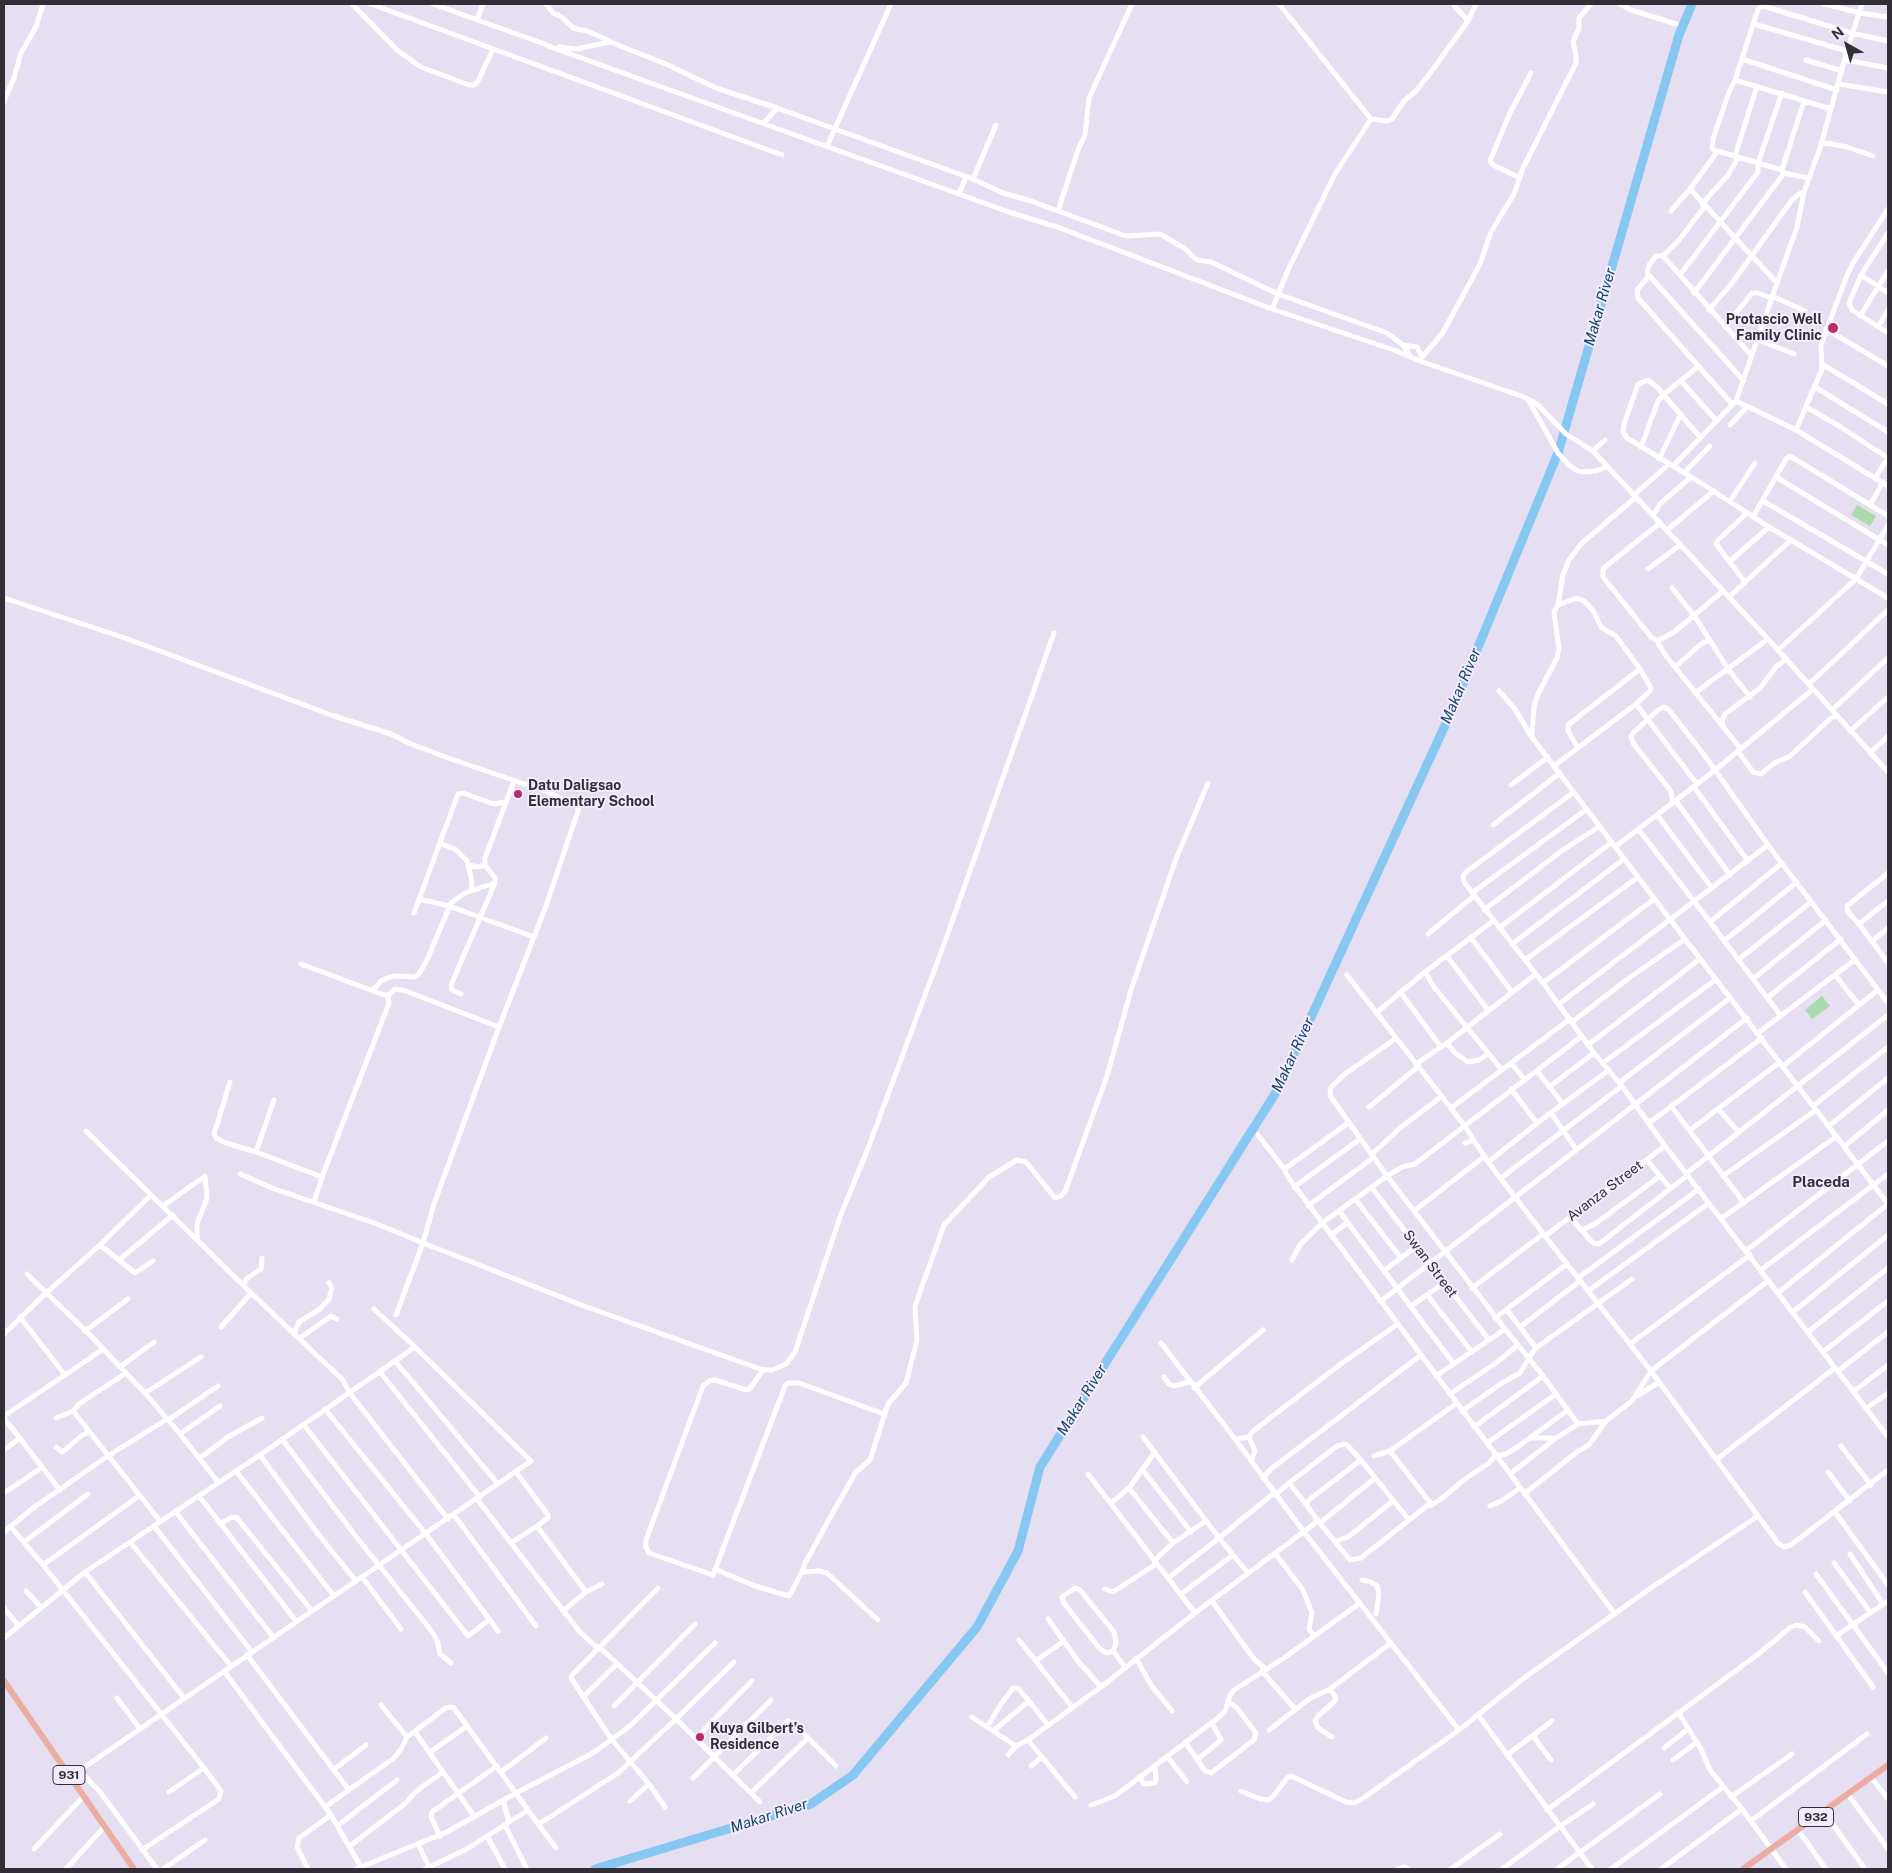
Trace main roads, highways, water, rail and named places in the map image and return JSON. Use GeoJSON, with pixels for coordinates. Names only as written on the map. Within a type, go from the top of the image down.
{"type":"FeatureCollection","features":[{"type":"Feature","properties":{"kind":"main road","name":"931"},"geometry":{"type":"LineString","coordinates":[[4,1681],[134,1869]]}},
{"type":"Feature","properties":{"kind":"main road","name":"932"},"geometry":{"type":"LineString","coordinates":[[1745,1869],[1888,1765]]}},
{"type":"Feature","properties":{"kind":"waterway","name":"Makar River"},"geometry":{"type":"LineString","coordinates":[[595,1869],[811,1804],[853,1775],[977,1627],[1018,1551],[1040,1467],[1278,1089],[1453,708],[1558,453],[1679,35],[1692,4]]}},
{"type":"Feature","properties":{"kind":"place","name":"Protascio Well Family Clinic"},"geometry":{"type":"Point","coordinates":[1833,328]}},
{"type":"Feature","properties":{"kind":"place","name":"Datu Daligsao Elementary School"},"geometry":{"type":"Point","coordinates":[518,794]}},
{"type":"Feature","properties":{"kind":"place","name":"Kuya Gilbert’s Residence"},"geometry":{"type":"Point","coordinates":[700,1737]}},
{"type":"Feature","properties":{"kind":"district","name":"Placeda"},"geometry":{"type":"Point","coordinates":[1821,1182]}}]}
